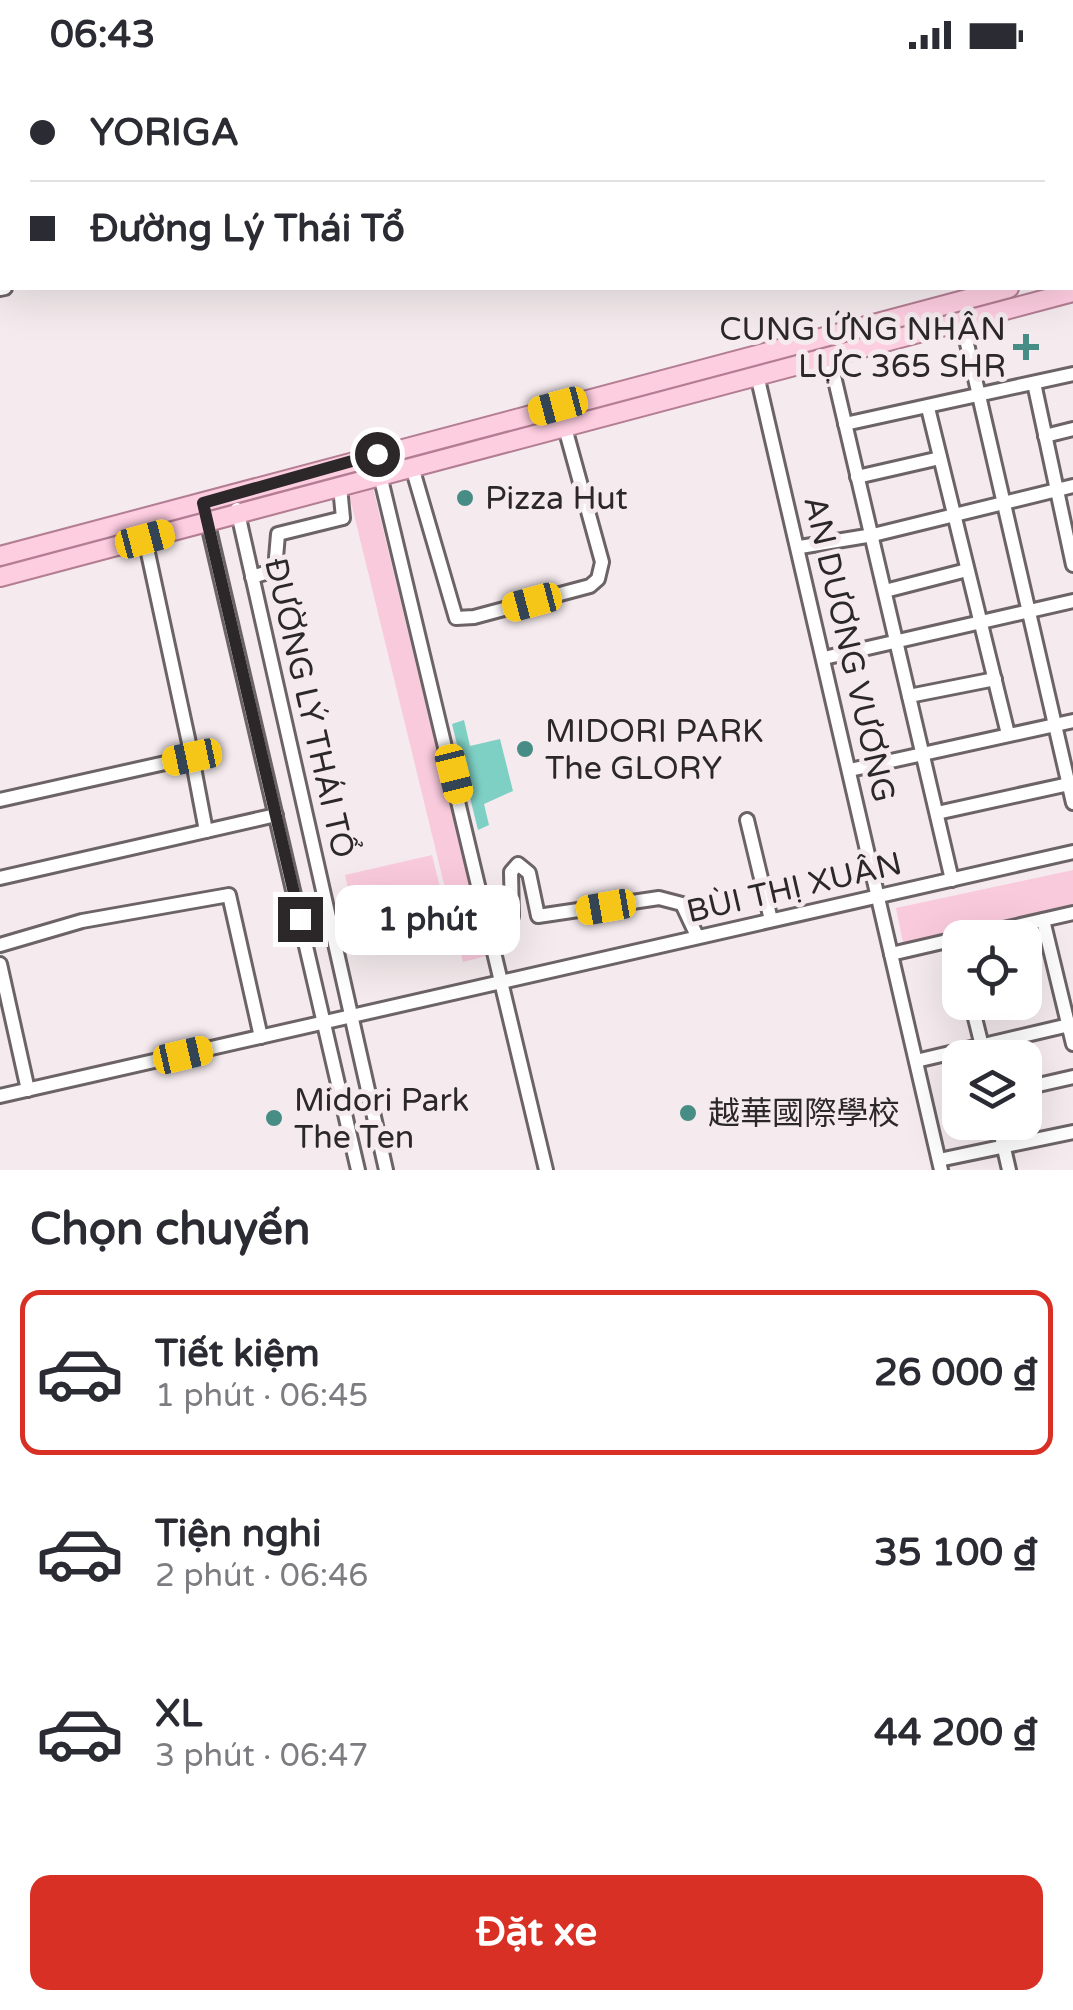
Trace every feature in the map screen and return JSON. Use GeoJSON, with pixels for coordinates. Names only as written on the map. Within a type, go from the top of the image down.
{"type":"FeatureCollection","features":[{"type":"Feature","properties":{"kind":"main road"},"geometry":{"type":"LineString","coordinates":[[0,556],[1001,290]]}},
{"type":"Feature","properties":{"kind":"main road"},"geometry":{"type":"LineString","coordinates":[[0,577],[1073,292]]}},
{"type":"Feature","properties":{"kind":"street"},"geometry":{"type":"LineString","coordinates":[[962,322],[1073,803]]}},
{"type":"Feature","properties":{"kind":"street"},"geometry":{"type":"LineString","coordinates":[[830,358],[952,880]]}},
{"type":"Feature","properties":{"kind":"street"},"geometry":{"type":"LineString","coordinates":[[845,424],[1073,374]]}},
{"type":"Feature","properties":{"kind":"street","name":"AN DƯƠNG VƯƠNG"},"geometry":{"type":"LineString","coordinates":[[757,376],[800,547],[940,1165]]}},
{"type":"Feature","properties":{"kind":"street"},"geometry":{"type":"LineString","coordinates":[[1034,383],[1073,565]]}},
{"type":"Feature","properties":{"kind":"street"},"geometry":{"type":"LineString","coordinates":[[412,467],[456,618],[474,617],[590,586],[598,579],[602,562],[558,406]]}},
{"type":"Feature","properties":{"kind":"street"},"geometry":{"type":"LineString","coordinates":[[928,408],[1008,734]]}},
{"type":"Feature","properties":{"kind":"street"},"geometry":{"type":"LineString","coordinates":[[1045,436],[1073,430]]}},
{"type":"Feature","properties":{"kind":"street"},"geometry":{"type":"LineString","coordinates":[[858,477],[940,458]]}},
{"type":"Feature","properties":{"kind":"street"},"geometry":{"type":"LineString","coordinates":[[380,475],[504,981],[546,1170]]}},
{"type":"Feature","properties":{"kind":"street"},"geometry":{"type":"LineString","coordinates":[[252,577],[275,570],[278,534],[343,518],[340,486]]}},
{"type":"Feature","properties":{"kind":"street"},"geometry":{"type":"LineString","coordinates":[[800,547],[1004,505],[1073,486]]}},
{"type":"Feature","properties":{"kind":"street","name":"ĐƯỜNG LÝ THÁI TỔ"},"geometry":{"type":"LineString","coordinates":[[232,492],[386,1170]]}},
{"type":"Feature","properties":{"kind":"street","name":"ĐƯỜNG LÝ THÁI TỔ"},"geometry":{"type":"LineString","coordinates":[[203,503],[358,1170]]}},
{"type":"Feature","properties":{"kind":"street"},"geometry":{"type":"LineString","coordinates":[[145,539],[206,832]]}},
{"type":"Feature","properties":{"kind":"street"},"geometry":{"type":"LineString","coordinates":[[884,591],[968,570]]}},
{"type":"Feature","properties":{"kind":"street"},"geometry":{"type":"LineString","coordinates":[[824,658],[1073,601]]}},
{"type":"Feature","properties":{"kind":"street"},"geometry":{"type":"LineString","coordinates":[[909,696],[995,679]]}},
{"type":"Feature","properties":{"kind":"street"},"geometry":{"type":"LineString","coordinates":[[850,770],[1073,721]]}},
{"type":"Feature","properties":{"kind":"street"},"geometry":{"type":"LineString","coordinates":[[0,800],[192,757]]}},
{"type":"Feature","properties":{"kind":"street"},"geometry":{"type":"LineString","coordinates":[[937,813],[1071,783]]}},
{"type":"Feature","properties":{"kind":"street"},"geometry":{"type":"LineString","coordinates":[[0,878],[276,816]]}},
{"type":"Feature","properties":{"kind":"street"},"geometry":{"type":"LineString","coordinates":[[747,820],[771,920]]}},
{"type":"Feature","properties":{"kind":"street","name":"BÙI THỊ XUÂN"},"geometry":{"type":"LineString","coordinates":[[0,1096],[1073,852]]}},
{"type":"Feature","properties":{"kind":"street"},"geometry":{"type":"LineString","coordinates":[[490,923],[512,916],[511,872],[518,864],[529,873],[538,916],[660,898],[682,904],[697,936]]}},
{"type":"Feature","properties":{"kind":"street"},"geometry":{"type":"LineString","coordinates":[[0,946],[82,921],[229,895],[261,1038]]}},
{"type":"Feature","properties":{"kind":"street"},"geometry":{"type":"LineString","coordinates":[[1073,913],[1043,920],[1073,1044]]}},
{"type":"Feature","properties":{"kind":"street"},"geometry":{"type":"LineString","coordinates":[[891,954],[942,942]]}},
{"type":"Feature","properties":{"kind":"street"},"geometry":{"type":"LineString","coordinates":[[0,964],[28,1090]]}},
{"type":"Feature","properties":{"kind":"street"},"geometry":{"type":"LineString","coordinates":[[1019,1040],[1071,1024]]}},
{"type":"Feature","properties":{"kind":"street"},"geometry":{"type":"LineString","coordinates":[[916,1061],[942,1057]]}},
{"type":"Feature","properties":{"kind":"street"},"geometry":{"type":"LineString","coordinates":[[1042,1084],[1073,1077]]}},
{"type":"Feature","properties":{"kind":"street"},"geometry":{"type":"LineString","coordinates":[[940,1165],[1003,1146],[1073,1132]]}},
{"type":"Feature","properties":{"kind":"street"},"geometry":{"type":"LineString","coordinates":[[1002,1140],[1009,1170]]}},
{"type":"Feature","properties":{"kind":"shaded area"},"geometry":{"type":"Polygon","coordinates":[[[373,488],[487,956],[463,962],[349,494],[373,488]]]}},
{"type":"Feature","properties":{"kind":"shaded area"},"geometry":{"type":"Polygon","coordinates":[[[464,720],[470,746],[500,739],[513,791],[484,804],[489,825],[478,830],[452,724],[464,720]]]}},
{"type":"Feature","properties":{"kind":"shaded area"},"geometry":{"type":"Polygon","coordinates":[[[432,855],[441,891],[353,910],[345,875],[432,855]]]}},
{"type":"Feature","properties":{"kind":"shaded area"},"geometry":{"type":"Polygon","coordinates":[[[1073,870],[1073,906],[1009,920],[942,920],[942,935],[903,943],[896,908],[1073,870]]]}},
{"type":"Feature","properties":{"kind":"place","name":"CUNG ỨNG NHÂN LỰC 365 SHR"},"geometry":{"type":"Point","coordinates":[1026,347]}},
{"type":"Feature","properties":{"kind":"place","name":"Pizza Hut"},"geometry":{"type":"Point","coordinates":[465,498]}},
{"type":"Feature","properties":{"kind":"place","name":"MIDORI PARK The GLORY"},"geometry":{"type":"Point","coordinates":[525,749]}},
{"type":"Feature","properties":{"kind":"place","name":"越華國際學校"},"geometry":{"type":"Point","coordinates":[688,1113]}},
{"type":"Feature","properties":{"kind":"place","name":"Midori Park The Ten"},"geometry":{"type":"Point","coordinates":[274,1118]}},
{"type":"Feature","properties":{"kind":"route"},"geometry":{"type":"LineString","coordinates":[[300,919],[203,503],[377,454]]}}]}
